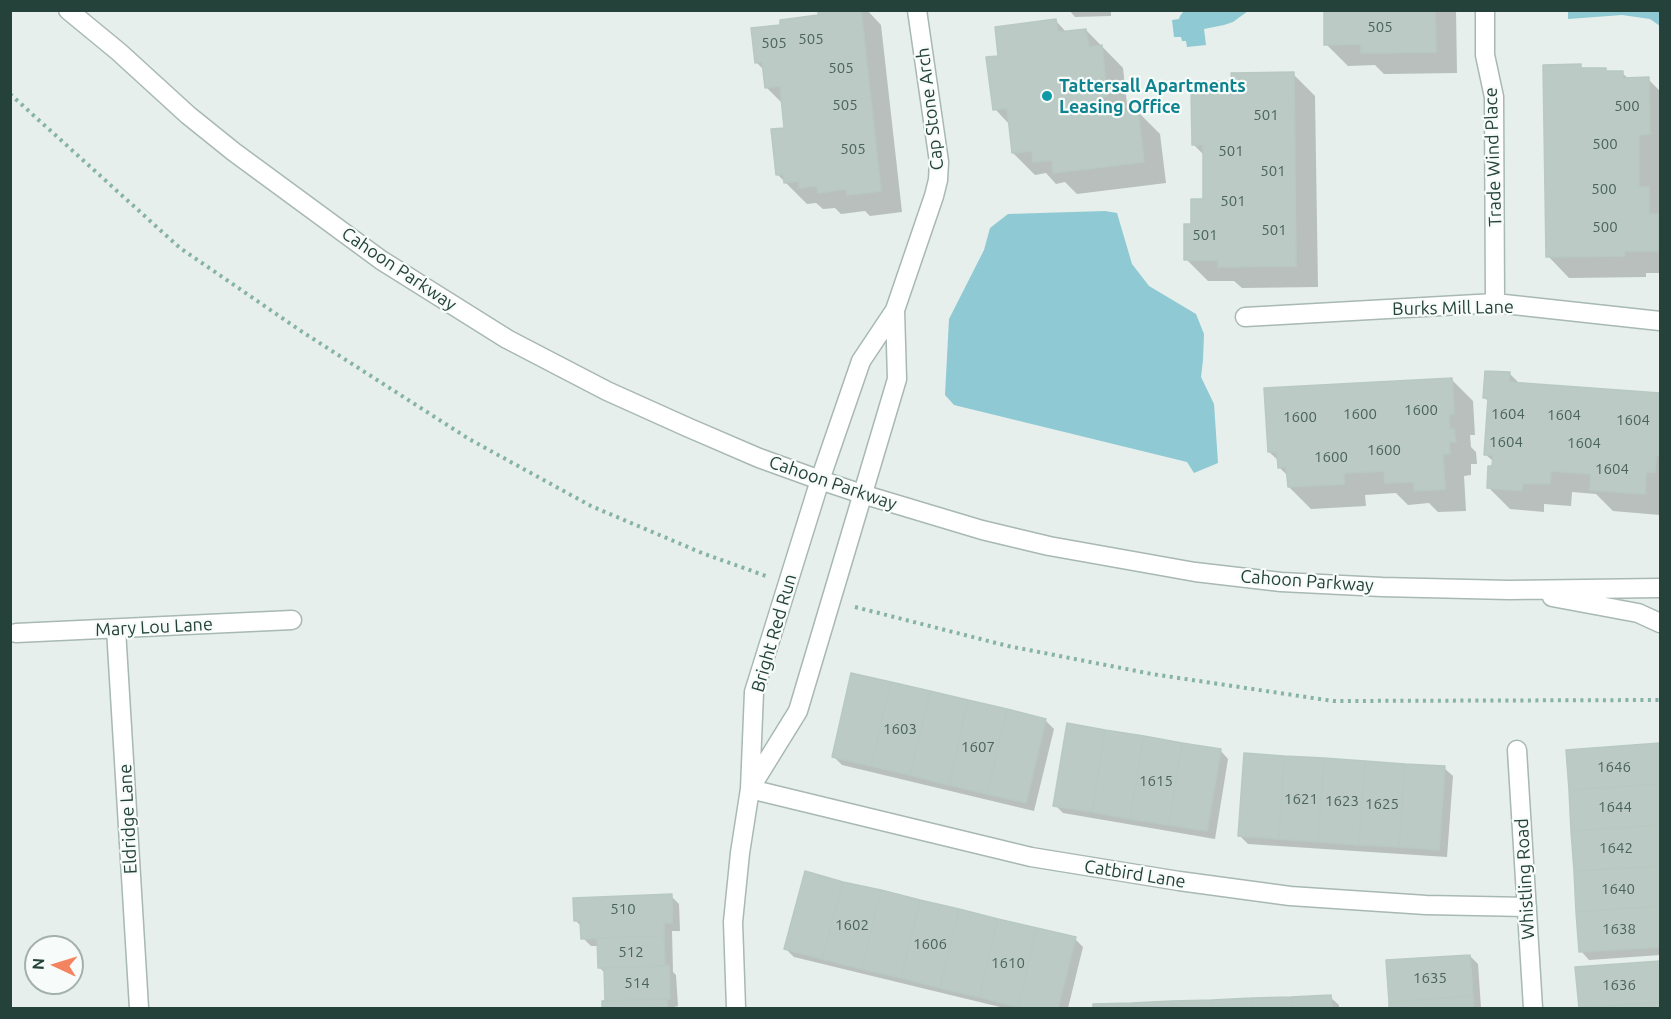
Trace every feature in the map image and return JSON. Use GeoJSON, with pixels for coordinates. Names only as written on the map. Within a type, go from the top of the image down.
{"type":"FeatureCollection","features":[{"type":"Feature","properties":{"kind":"street","name":"Cahoon Parkway"},"geometry":{"type":"LineString","coordinates":[[68,10],[119,52],[188,115],[243,159],[381,260],[507,339],[607,391],[759,458],[862,494],[982,530],[1038,543],[1195,572],[1281,582],[1382,587],[1509,590],[1660,588]]}},
{"type":"Feature","properties":{"kind":"street","name":"Cahoon Parkway"},"geometry":{"type":"LineString","coordinates":[[84,10],[119,52]]}},
{"type":"Feature","properties":{"kind":"street","name":"Cap Stone Arch"},"geometry":{"type":"LineString","coordinates":[[820,480],[861,361],[895,310],[938,180],[939,162],[918,10]]}},
{"type":"Feature","properties":{"kind":"street","name":"Trade Wind Place"},"geometry":{"type":"LineString","coordinates":[[1485,10],[1485,55],[1494,97],[1496,303]]}},
{"type":"Feature","properties":{"kind":"street","name":"Burks Mill Lane"},"geometry":{"type":"LineString","coordinates":[[1245,317],[1496,303],[1660,321]]}},
{"type":"Feature","properties":{"kind":"street","name":"Cap Stone Arch"},"geometry":{"type":"LineString","coordinates":[[862,494],[897,379],[895,310]]}},
{"type":"Feature","properties":{"kind":"street","name":"Bright Red Run"},"geometry":{"type":"LineString","coordinates":[[736,1008],[732,922],[750,789],[754,692],[820,480]]}},
{"type":"Feature","properties":{"kind":"street","name":"Bright Red Run"},"geometry":{"type":"LineString","coordinates":[[750,789],[798,711],[862,494]]}},
{"type":"Feature","properties":{"kind":"street"},"geometry":{"type":"LineString","coordinates":[[1509,590],[1638,613],[1660,623]]}},
{"type":"Feature","properties":{"kind":"street","name":"Mary Lou Lane"},"geometry":{"type":"LineString","coordinates":[[16,633],[292,621]]}},
{"type":"Feature","properties":{"kind":"street","name":"Eldridge Lane"},"geometry":{"type":"LineString","coordinates":[[116,629],[139,1008]]}},
{"type":"Feature","properties":{"kind":"street","name":"Whistling Road"},"geometry":{"type":"LineString","coordinates":[[1517,750],[1533,1008]]}},
{"type":"Feature","properties":{"kind":"street","name":"Catbird Lane"},"geometry":{"type":"LineString","coordinates":[[750,789],[1031,857],[1179,881],[1302,897],[1426,905],[1527,907]]}},
{"type":"Feature","properties":{"kind":"water"},"geometry":{"type":"Polygon","coordinates":[[[1184,11],[1248,11],[1233,22],[1204,29],[1206,45],[1187,47],[1186,41],[1182,41],[1181,37],[1174,37],[1172,20],[1179,19],[1184,11]]]}},
{"type":"Feature","properties":{"kind":"water"},"geometry":{"type":"Polygon","coordinates":[[[1568,11],[1660,11],[1660,26],[1650,19],[1622,15],[1568,19],[1568,11]]]}},
{"type":"Feature","properties":{"kind":"water"},"geometry":{"type":"Polygon","coordinates":[[[1105,211],[1117,213],[1132,264],[1149,286],[1196,314],[1204,334],[1201,377],[1214,404],[1218,463],[1194,473],[1187,462],[954,405],[945,395],[949,319],[984,250],[990,228],[1008,214],[1105,211]]]}},
{"type":"Feature","properties":{"kind":"building"},"geometry":{"type":"Polygon","coordinates":[[[818,10],[861,10],[881,191],[847,195],[846,189],[818,193],[817,186],[799,188],[799,181],[784,183],[783,174],[776,175],[771,129],[784,128],[780,86],[765,88],[762,62],[755,63],[751,28],[780,25],[780,20],[818,15],[818,10]]]}},
{"type":"Feature","properties":{"kind":"building"},"geometry":{"type":"Polygon","coordinates":[[[1324,10],[1435,10],[1436,52],[1361,53],[1361,44],[1324,45],[1324,10]]]}},
{"type":"Feature","properties":{"kind":"building","name":"Tattersall Apartments Leasing Office"},"geometry":{"type":"Polygon","coordinates":[[[1056,19],[1058,32],[1086,29],[1089,47],[1102,45],[1107,96],[1097,97],[1099,115],[1138,110],[1144,162],[1053,173],[1052,160],[1033,162],[1032,151],[1012,153],[1007,108],[993,110],[986,57],[998,56],[995,27],[1056,19]]]}},
{"type":"Feature","properties":{"kind":"building"},"geometry":{"type":"Polygon","coordinates":[[[1581,64],[1581,68],[1623,71],[1623,78],[1649,77],[1650,134],[1639,135],[1639,187],[1649,187],[1649,214],[1658,214],[1658,251],[1624,251],[1625,256],[1546,257],[1543,65],[1581,64]]]}},
{"type":"Feature","properties":{"kind":"building"},"geometry":{"type":"Polygon","coordinates":[[[1294,72],[1296,266],[1218,267],[1218,260],[1184,260],[1184,224],[1191,224],[1191,199],[1203,199],[1203,145],[1192,145],[1191,89],[1213,89],[1212,81],[1232,81],[1231,73],[1294,72]]]}},
{"type":"Feature","properties":{"kind":"building"},"geometry":{"type":"Polygon","coordinates":[[[1485,371],[1510,372],[1509,382],[1660,393],[1660,456],[1656,455],[1655,472],[1646,472],[1645,494],[1590,490],[1591,474],[1551,471],[1550,484],[1523,483],[1522,491],[1487,488],[1488,466],[1492,466],[1493,455],[1484,455],[1488,398],[1483,398],[1485,371]]]}},
{"type":"Feature","properties":{"kind":"building"},"geometry":{"type":"Polygon","coordinates":[[[1452,378],[1454,414],[1449,414],[1450,429],[1454,429],[1456,442],[1449,442],[1450,454],[1443,454],[1445,489],[1414,491],[1414,482],[1385,483],[1384,471],[1344,473],[1344,484],[1288,487],[1286,467],[1278,468],[1277,452],[1268,452],[1264,388],[1452,378]]]}},
{"type":"Feature","properties":{"kind":"building"},"geometry":{"type":"Polygon","coordinates":[[[851,673],[891,682],[871,766],[832,757],[851,673]]]}},
{"type":"Feature","properties":{"kind":"building"},"geometry":{"type":"Polygon","coordinates":[[[891,682],[930,691],[910,775],[871,766],[891,682]]]}},
{"type":"Feature","properties":{"kind":"building"},"geometry":{"type":"Polygon","coordinates":[[[930,691],[968,700],[949,785],[910,775],[930,691]]]}},
{"type":"Feature","properties":{"kind":"building"},"geometry":{"type":"Polygon","coordinates":[[[968,700],[1007,709],[987,794],[949,785],[968,700]]]}},
{"type":"Feature","properties":{"kind":"building"},"geometry":{"type":"Polygon","coordinates":[[[1007,709],[1046,719],[1026,803],[987,794],[1007,709]]]}},
{"type":"Feature","properties":{"kind":"building"},"geometry":{"type":"Polygon","coordinates":[[[1067,723],[1105,730],[1092,812],[1053,806],[1067,723]]]}},
{"type":"Feature","properties":{"kind":"building"},"geometry":{"type":"Polygon","coordinates":[[[1105,730],[1144,736],[1130,819],[1092,812],[1105,730]]]}},
{"type":"Feature","properties":{"kind":"building"},"geometry":{"type":"Polygon","coordinates":[[[1144,736],[1182,743],[1169,825],[1130,819],[1144,736]]]}},
{"type":"Feature","properties":{"kind":"building"},"geometry":{"type":"Polygon","coordinates":[[[1182,743],[1221,749],[1207,831],[1169,825],[1182,743]]]}},
{"type":"Feature","properties":{"kind":"building"},"geometry":{"type":"Polygon","coordinates":[[[1660,743],[1660,784],[1569,790],[1566,750],[1660,743]]]}},
{"type":"Feature","properties":{"kind":"building"},"geometry":{"type":"Polygon","coordinates":[[[1244,753],[1284,756],[1279,839],[1238,836],[1244,753]]]}},
{"type":"Feature","properties":{"kind":"building"},"geometry":{"type":"Polygon","coordinates":[[[1284,756],[1324,758],[1318,842],[1279,839],[1284,756]]]}},
{"type":"Feature","properties":{"kind":"building"},"geometry":{"type":"Polygon","coordinates":[[[1324,758],[1365,761],[1359,845],[1318,842],[1324,758]]]}},
{"type":"Feature","properties":{"kind":"building"},"geometry":{"type":"Polygon","coordinates":[[[1365,761],[1405,764],[1399,847],[1359,845],[1365,761]]]}},
{"type":"Feature","properties":{"kind":"building"},"geometry":{"type":"Polygon","coordinates":[[[1405,764],[1445,766],[1439,850],[1399,847],[1405,764]]]}},
{"type":"Feature","properties":{"kind":"building"},"geometry":{"type":"Polygon","coordinates":[[[1660,784],[1660,825],[1571,831],[1569,790],[1660,784]]]}},
{"type":"Feature","properties":{"kind":"building"},"geometry":{"type":"Polygon","coordinates":[[[1660,825],[1660,866],[1574,871],[1571,831],[1660,825]]]}},
{"type":"Feature","properties":{"kind":"building"},"geometry":{"type":"Polygon","coordinates":[[[1660,866],[1660,906],[1576,912],[1574,871],[1660,866]]]}},
{"type":"Feature","properties":{"kind":"building"},"geometry":{"type":"Polygon","coordinates":[[[805,871],[843,882],[822,959],[784,949],[805,871]]]}},
{"type":"Feature","properties":{"kind":"building"},"geometry":{"type":"Polygon","coordinates":[[[843,882],[881,890],[862,969],[822,959],[843,882]]]}},
{"type":"Feature","properties":{"kind":"building"},"geometry":{"type":"Polygon","coordinates":[[[881,890],[920,900],[901,978],[862,969],[881,890]]]}},
{"type":"Feature","properties":{"kind":"building"},"geometry":{"type":"Polygon","coordinates":[[[672,894],[672,923],[664,923],[664,936],[581,939],[580,921],[574,921],[573,898],[672,894]]]}},
{"type":"Feature","properties":{"kind":"building"},"geometry":{"type":"Polygon","coordinates":[[[920,900],[959,909],[940,988],[901,978],[920,900]]]}},
{"type":"Feature","properties":{"kind":"building"},"geometry":{"type":"Polygon","coordinates":[[[1660,906],[1660,947],[1579,952],[1576,912],[1660,906]]]}},
{"type":"Feature","properties":{"kind":"building"},"geometry":{"type":"Polygon","coordinates":[[[959,909],[998,919],[979,997],[940,988],[959,909]]]}},
{"type":"Feature","properties":{"kind":"building"},"geometry":{"type":"Polygon","coordinates":[[[998,919],[1037,928],[1018,1007],[979,997],[998,919]]]}},
{"type":"Feature","properties":{"kind":"building"},"geometry":{"type":"Polygon","coordinates":[[[1037,928],[1076,937],[1058,1008],[1018,1007],[1037,928]]]}},
{"type":"Feature","properties":{"kind":"building"},"geometry":{"type":"Polygon","coordinates":[[[664,936],[665,966],[598,968],[597,938],[664,936]]]}},
{"type":"Feature","properties":{"kind":"building"},"geometry":{"type":"Polygon","coordinates":[[[1470,955],[1473,996],[1389,1002],[1386,960],[1470,955]]]}},
{"type":"Feature","properties":{"kind":"building"},"geometry":{"type":"Polygon","coordinates":[[[1660,961],[1660,1002],[1579,1008],[1575,967],[1660,961]]]}},
{"type":"Feature","properties":{"kind":"building"},"geometry":{"type":"Polygon","coordinates":[[[669,965],[670,999],[605,1001],[604,968],[669,965]]]}},
{"type":"Feature","properties":{"kind":"building"},"geometry":{"type":"Polygon","coordinates":[[[1331,995],[1332,1008],[1292,1008],[1291,997],[1331,995]]]}},
{"type":"Feature","properties":{"kind":"building"},"geometry":{"type":"Polygon","coordinates":[[[1473,996],[1474,1008],[1389,1008],[1389,1002],[1473,996]]]}},
{"type":"Feature","properties":{"kind":"building"},"geometry":{"type":"Polygon","coordinates":[[[1291,997],[1292,1008],[1252,1008],[1251,998],[1291,997]]]}},
{"type":"Feature","properties":{"kind":"building"},"geometry":{"type":"Polygon","coordinates":[[[1251,998],[1252,1008],[1212,1008],[1212,1000],[1251,998]]]}},
{"type":"Feature","properties":{"kind":"building"},"geometry":{"type":"Polygon","coordinates":[[[667,999],[667,1008],[602,1008],[602,1001],[667,999]]]}},
{"type":"Feature","properties":{"kind":"building"},"geometry":{"type":"Polygon","coordinates":[[[1212,1000],[1212,1008],[1172,1008],[1172,1001],[1212,1000]]]}},
{"type":"Feature","properties":{"kind":"building"},"geometry":{"type":"Polygon","coordinates":[[[1172,1001],[1172,1008],[1133,1008],[1132,1003],[1172,1001]]]}},
{"type":"Feature","properties":{"kind":"building"},"geometry":{"type":"Polygon","coordinates":[[[1660,1002],[1660,1008],[1579,1008],[1660,1002]]]}},
{"type":"Feature","properties":{"kind":"building"},"geometry":{"type":"Polygon","coordinates":[[[1132,1003],[1133,1008],[1093,1008],[1093,1004],[1132,1003]]]}},
{"type":"Feature","properties":{"kind":"place","name":"Tattersall Apartments Leasing Office"},"geometry":{"type":"Point","coordinates":[1047,96]}}]}
